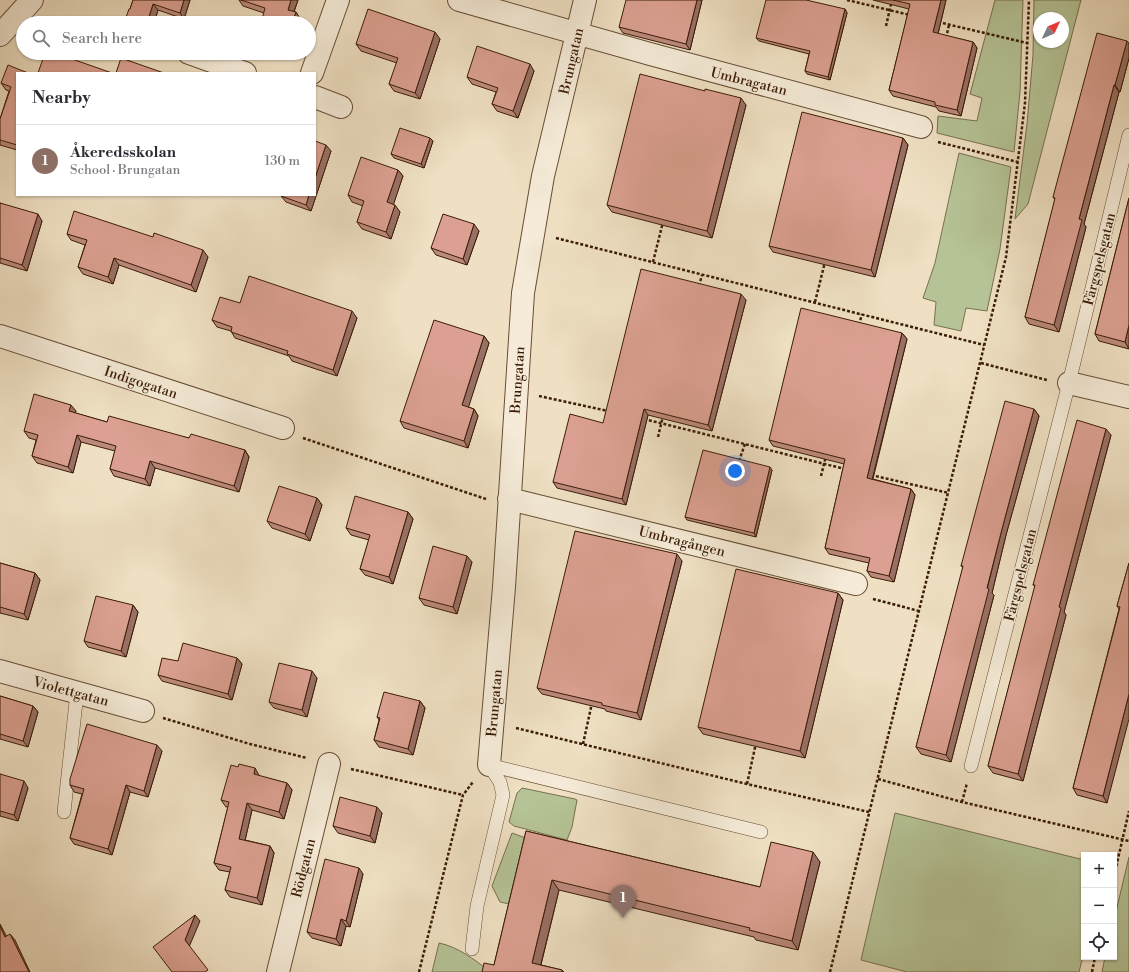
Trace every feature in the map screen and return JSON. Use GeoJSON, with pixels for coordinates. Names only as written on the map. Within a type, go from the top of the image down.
{"type":"FeatureCollection","features":[{"type":"Feature","properties":{"kind":"street"},"geometry":{"type":"LineString","coordinates":[[312,72],[338,0]]}},
{"type":"Feature","properties":{"kind":"street","name":"Umbragatan"},"geometry":{"type":"LineString","coordinates":[[459,0],[703,69],[921,127]]}},
{"type":"Feature","properties":{"kind":"street","name":"Brungatan"},"geometry":{"type":"LineString","coordinates":[[489,765],[504,587],[523,293],[543,176],[585,0]]}},
{"type":"Feature","properties":{"kind":"street"},"geometry":{"type":"LineString","coordinates":[[0,35],[23,3]]}},
{"type":"Feature","properties":{"kind":"street"},"geometry":{"type":"LineString","coordinates":[[209,60],[242,72]]}},
{"type":"Feature","properties":{"kind":"street"},"geometry":{"type":"LineString","coordinates":[[316,97],[341,107]]}},
{"type":"Feature","properties":{"kind":"street","name":"Indigogatan"},"geometry":{"type":"LineString","coordinates":[[0,336],[283,428]]}},
{"type":"Feature","properties":{"kind":"street"},"geometry":{"type":"LineString","coordinates":[[1069,383],[1129,397]]}},
{"type":"Feature","properties":{"kind":"street","name":"Umbragången"},"geometry":{"type":"LineString","coordinates":[[509,499],[856,584]]}},
{"type":"Feature","properties":{"kind":"street","name":"Violettgatan"},"geometry":{"type":"LineString","coordinates":[[0,671],[143,711]]}},
{"type":"Feature","properties":{"kind":"street","name":"Rödgatan"},"geometry":{"type":"LineString","coordinates":[[278,972],[290,918],[329,764]]}},
{"type":"Feature","properties":{"kind":"lane","name":"Färgspelsgatan"},"geometry":{"type":"LineString","coordinates":[[971,766],[1069,383],[1129,135]]}},
{"type":"Feature","properties":{"kind":"lane"},"geometry":{"type":"LineString","coordinates":[[64,812],[77,693]]}},
{"type":"Feature","properties":{"kind":"lane"},"geometry":{"type":"LineString","coordinates":[[489,765],[761,832]]}},
{"type":"Feature","properties":{"kind":"lane"},"geometry":{"type":"LineString","coordinates":[[472,949],[477,906],[503,795],[500,782],[489,765]]}},
{"type":"Feature","properties":{"kind":"path"},"geometry":{"type":"LineString","coordinates":[[847,0],[912,16]]}},
{"type":"Feature","properties":{"kind":"path"},"geometry":{"type":"LineString","coordinates":[[886,26],[892,0]]}},
{"type":"Feature","properties":{"kind":"path"},"geometry":{"type":"LineString","coordinates":[[830,972],[1006,257],[1025,104],[1029,0]]}},
{"type":"Feature","properties":{"kind":"path"},"geometry":{"type":"LineString","coordinates":[[934,21],[1027,42]]}},
{"type":"Feature","properties":{"kind":"path"},"geometry":{"type":"LineString","coordinates":[[944,45],[949,24]]}},
{"type":"Feature","properties":{"kind":"path"},"geometry":{"type":"LineString","coordinates":[[921,127],[930,140],[1018,162]]}},
{"type":"Feature","properties":{"kind":"path"},"geometry":{"type":"LineString","coordinates":[[653,262],[665,216]]}},
{"type":"Feature","properties":{"kind":"path"},"geometry":{"type":"LineString","coordinates":[[533,233],[984,345]]}},
{"type":"Feature","properties":{"kind":"path"},"geometry":{"type":"LineString","coordinates":[[815,302],[827,257]]}},
{"type":"Feature","properties":{"kind":"path"},"geometry":{"type":"LineString","coordinates":[[698,290],[702,275]]}},
{"type":"Feature","properties":{"kind":"path"},"geometry":{"type":"LineString","coordinates":[[858,329],[862,314]]}},
{"type":"Feature","properties":{"kind":"path"},"geometry":{"type":"LineString","coordinates":[[981,363],[1041,380],[1069,383]]}},
{"type":"Feature","properties":{"kind":"path"},"geometry":{"type":"LineString","coordinates":[[516,391],[616,413]]}},
{"type":"Feature","properties":{"kind":"path"},"geometry":{"type":"LineString","coordinates":[[658,437],[664,416]]}},
{"type":"Feature","properties":{"kind":"path"},"geometry":{"type":"LineString","coordinates":[[639,418],[846,469]]}},
{"type":"Feature","properties":{"kind":"path"},"geometry":{"type":"LineString","coordinates":[[283,428],[299,437],[493,502],[509,499]]}},
{"type":"Feature","properties":{"kind":"path"},"geometry":{"type":"LineString","coordinates":[[738,463],[745,444]]}},
{"type":"Feature","properties":{"kind":"path"},"geometry":{"type":"LineString","coordinates":[[821,476],[828,449]]}},
{"type":"Feature","properties":{"kind":"path"},"geometry":{"type":"LineString","coordinates":[[868,474],[949,493]]}},
{"type":"Feature","properties":{"kind":"path"},"geometry":{"type":"LineString","coordinates":[[881,484],[882,478]]}},
{"type":"Feature","properties":{"kind":"path"},"geometry":{"type":"LineString","coordinates":[[856,584],[864,597],[919,611]]}},
{"type":"Feature","properties":{"kind":"path"},"geometry":{"type":"LineString","coordinates":[[583,744],[594,698]]}},
{"type":"Feature","properties":{"kind":"path"},"geometry":{"type":"LineString","coordinates":[[143,711],[250,744],[463,795]]}},
{"type":"Feature","properties":{"kind":"path"},"geometry":{"type":"LineString","coordinates":[[492,722],[869,812]]}},
{"type":"Feature","properties":{"kind":"path"},"geometry":{"type":"LineString","coordinates":[[747,784],[758,738]]}},
{"type":"Feature","properties":{"kind":"path"},"geometry":{"type":"LineString","coordinates":[[418,972],[463,795],[489,765]]}},
{"type":"Feature","properties":{"kind":"path"},"geometry":{"type":"LineString","coordinates":[[878,779],[962,802],[1129,841]]}},
{"type":"Feature","properties":{"kind":"path"},"geometry":{"type":"LineString","coordinates":[[1117,862],[1129,811]]}},
{"type":"Feature","properties":{"kind":"path"},"geometry":{"type":"LineString","coordinates":[[1092,972],[1094,960]]}},
{"type":"Feature","properties":{"kind":"green space"},"geometry":{"type":"Polygon","coordinates":[[[995,0],[1023,0],[1020,92],[1014,152],[937,133],[938,116],[977,121],[982,98],[970,94],[995,0]]]}},
{"type":"Feature","properties":{"kind":"green space"},"geometry":{"type":"Polygon","coordinates":[[[1034,0],[1081,0],[1069,46],[1069,12],[1034,12],[1034,0]]]}},
{"type":"Feature","properties":{"kind":"green space"},"geometry":{"type":"Polygon","coordinates":[[[1033,48],[1069,48],[1028,204],[1015,219],[1027,124],[1033,48]]]}},
{"type":"Feature","properties":{"kind":"green space"},"geometry":{"type":"Polygon","coordinates":[[[959,153],[1011,167],[1000,249],[987,311],[966,308],[961,331],[934,325],[936,302],[923,298],[935,263],[959,153]]]}},
{"type":"Feature","properties":{"kind":"green space"},"geometry":{"type":"Polygon","coordinates":[[[522,788],[577,800],[572,827],[567,840],[514,826],[509,822],[517,793],[522,788]]]}},
{"type":"Feature","properties":{"kind":"green space"},"geometry":{"type":"Polygon","coordinates":[[[895,813],[1081,859],[1082,960],[1079,972],[907,972],[861,960],[895,813]]]}},
{"type":"Feature","properties":{"kind":"green space"},"geometry":{"type":"Polygon","coordinates":[[[512,833],[531,840],[514,905],[500,902],[492,886],[512,833]]]}},
{"type":"Feature","properties":{"kind":"green space"},"geometry":{"type":"Polygon","coordinates":[[[1129,857],[1129,972],[1102,972],[1104,960],[1117,960],[1117,907],[1129,857]]]}},
{"type":"Feature","properties":{"kind":"green space"},"geometry":{"type":"Polygon","coordinates":[[[439,943],[459,950],[489,971],[432,972],[439,943]]]}},
{"type":"Feature","properties":{"kind":"building"},"geometry":{"type":"Polygon","coordinates":[[[133,0],[184,0],[180,13],[153,4],[149,16],[126,16],[133,0]]]}},
{"type":"Feature","properties":{"kind":"building"},"geometry":{"type":"Polygon","coordinates":[[[241,0],[291,0],[288,10],[296,12],[295,16],[263,16],[265,8],[241,0]]]}},
{"type":"Feature","properties":{"kind":"building"},"geometry":{"type":"Polygon","coordinates":[[[626,0],[697,0],[686,44],[619,27],[626,0]]]}},
{"type":"Feature","properties":{"kind":"building"},"geometry":{"type":"Polygon","coordinates":[[[766,0],[806,0],[845,9],[828,77],[805,71],[810,51],[756,38],[766,0]]]}},
{"type":"Feature","properties":{"kind":"building"},"geometry":{"type":"Polygon","coordinates":[[[893,0],[941,0],[933,32],[973,42],[957,110],[935,105],[935,102],[889,90],[910,4],[893,0]]]}},
{"type":"Feature","properties":{"kind":"building"},"geometry":{"type":"Polygon","coordinates":[[[368,9],[435,32],[415,93],[389,84],[398,58],[356,44],[368,9]]]}},
{"type":"Feature","properties":{"kind":"building"},"geometry":{"type":"Polygon","coordinates":[[[1097,33],[1127,41],[1079,219],[1082,220],[1054,325],[1025,317],[1055,198],[1053,197],[1097,33]]]}},
{"type":"Feature","properties":{"kind":"building"},"geometry":{"type":"Polygon","coordinates":[[[477,46],[530,64],[513,111],[492,104],[498,88],[467,77],[477,46]]]}},
{"type":"Feature","properties":{"kind":"building"},"geometry":{"type":"Polygon","coordinates":[[[43,60],[75,60],[109,72],[38,72],[43,60]]]}},
{"type":"Feature","properties":{"kind":"building"},"geometry":{"type":"Polygon","coordinates":[[[120,60],[127,60],[161,72],[116,72],[120,60]]]}},
{"type":"Feature","properties":{"kind":"building"},"geometry":{"type":"Polygon","coordinates":[[[8,65],[26,72],[16,72],[16,145],[0,140],[0,119],[11,87],[1,83],[8,65]]]}},
{"type":"Feature","properties":{"kind":"building"},"geometry":{"type":"Polygon","coordinates":[[[640,74],[705,91],[705,89],[741,98],[707,231],[607,205],[640,74]]]}},
{"type":"Feature","properties":{"kind":"building"},"geometry":{"type":"Polygon","coordinates":[[[802,112],[903,138],[871,270],[769,246],[802,112]]]}},
{"type":"Feature","properties":{"kind":"building"},"geometry":{"type":"Polygon","coordinates":[[[400,128],[430,138],[421,164],[391,154],[400,128]]]}},
{"type":"Feature","properties":{"kind":"building"},"geometry":{"type":"Polygon","coordinates":[[[316,141],[326,145],[316,175],[316,141]]]}},
{"type":"Feature","properties":{"kind":"building"},"geometry":{"type":"Polygon","coordinates":[[[361,157],[398,170],[387,202],[395,205],[386,232],[357,222],[364,201],[348,195],[361,157]]]}},
{"type":"Feature","properties":{"kind":"building"},"geometry":{"type":"Polygon","coordinates":[[[281,196],[309,196],[306,205],[281,196]]]}},
{"type":"Feature","properties":{"kind":"building"},"geometry":{"type":"Polygon","coordinates":[[[1129,198],[1129,325],[1125,342],[1095,334],[1129,198]]]}},
{"type":"Feature","properties":{"kind":"building"},"geometry":{"type":"Polygon","coordinates":[[[0,203],[38,214],[22,265],[0,258],[0,203]]]}},
{"type":"Feature","properties":{"kind":"building"},"geometry":{"type":"Polygon","coordinates":[[[74,211],[153,237],[154,233],[203,250],[191,285],[114,258],[108,277],[78,267],[87,240],[67,234],[74,211]]]}},
{"type":"Feature","properties":{"kind":"building"},"geometry":{"type":"Polygon","coordinates":[[[443,214],[474,224],[463,259],[431,248],[443,214]]]}},
{"type":"Feature","properties":{"kind":"building"},"geometry":{"type":"Polygon","coordinates":[[[641,269],[741,294],[708,425],[644,409],[622,499],[553,482],[570,414],[603,423],[641,269]]]}},
{"type":"Feature","properties":{"kind":"building"},"geometry":{"type":"Polygon","coordinates":[[[249,276],[352,311],[333,370],[287,354],[288,351],[231,332],[232,327],[212,320],[220,297],[240,303],[249,276]]]}},
{"type":"Feature","properties":{"kind":"building"},"geometry":{"type":"Polygon","coordinates":[[[801,308],[902,333],[867,478],[911,489],[889,576],[867,571],[870,558],[825,548],[845,459],[769,440],[801,308]]]}},
{"type":"Feature","properties":{"kind":"building"},"geometry":{"type":"Polygon","coordinates":[[[434,320],[484,336],[462,405],[474,409],[464,441],[400,421],[434,320]]]}},
{"type":"Feature","properties":{"kind":"building"},"geometry":{"type":"Polygon","coordinates":[[[34,394],[71,405],[69,411],[107,422],[109,416],[189,438],[191,434],[245,450],[234,486],[150,461],[145,479],[110,469],[116,446],[77,435],[68,467],[32,456],[38,435],[24,431],[34,394]]]}},
{"type":"Feature","properties":{"kind":"building"},"geometry":{"type":"Polygon","coordinates":[[[1005,401],[1034,409],[1002,529],[987,588],[989,589],[946,755],[916,747],[963,566],[961,566],[1005,401]]]}},
{"type":"Feature","properties":{"kind":"building"},"geometry":{"type":"Polygon","coordinates":[[[1077,420],[1106,429],[1059,607],[1061,608],[1018,774],[988,766],[1035,585],[1033,585],[1077,420]]]}},
{"type":"Feature","properties":{"kind":"building"},"geometry":{"type":"Polygon","coordinates":[[[703,450],[770,467],[754,533],[685,517],[703,450]]]}},
{"type":"Feature","properties":{"kind":"building"},"geometry":{"type":"Polygon","coordinates":[[[279,486],[317,498],[305,534],[267,521],[279,486]]]}},
{"type":"Feature","properties":{"kind":"building"},"geometry":{"type":"Polygon","coordinates":[[[355,496],[408,512],[389,577],[360,569],[370,535],[346,528],[355,496]]]}},
{"type":"Feature","properties":{"kind":"building"},"geometry":{"type":"Polygon","coordinates":[[[575,531],[677,554],[637,713],[602,705],[602,703],[537,688],[575,531]]]}},
{"type":"Feature","properties":{"kind":"building"},"geometry":{"type":"Polygon","coordinates":[[[433,546],[467,556],[453,607],[419,598],[433,546]]]}},
{"type":"Feature","properties":{"kind":"building"},"geometry":{"type":"Polygon","coordinates":[[[0,563],[35,573],[24,614],[0,607],[0,563]]]}},
{"type":"Feature","properties":{"kind":"building"},"geometry":{"type":"Polygon","coordinates":[[[1129,563],[1129,694],[1103,796],[1073,788],[1120,607],[1117,606],[1129,563]]]}},
{"type":"Feature","properties":{"kind":"building"},"geometry":{"type":"Polygon","coordinates":[[[736,569],[838,593],[800,751],[698,727],[736,569]]]}},
{"type":"Feature","properties":{"kind":"building"},"geometry":{"type":"Polygon","coordinates":[[[96,596],[133,605],[121,651],[84,641],[96,596]]]}},
{"type":"Feature","properties":{"kind":"building"},"geometry":{"type":"Polygon","coordinates":[[[183,643],[237,658],[228,694],[158,675],[162,658],[178,661],[183,643]]]}},
{"type":"Feature","properties":{"kind":"building"},"geometry":{"type":"Polygon","coordinates":[[[279,663],[312,671],[302,710],[269,702],[279,663]]]}},
{"type":"Feature","properties":{"kind":"building"},"geometry":{"type":"Polygon","coordinates":[[[384,692],[420,701],[408,749],[374,740],[380,718],[377,717],[384,692]]]}},
{"type":"Feature","properties":{"kind":"building"},"geometry":{"type":"Polygon","coordinates":[[[0,696],[33,706],[23,741],[0,734],[0,696]]]}},
{"type":"Feature","properties":{"kind":"building"},"geometry":{"type":"Polygon","coordinates":[[[87,724],[157,745],[144,791],[126,785],[108,849],[70,838],[84,789],[70,785],[70,779],[87,724]]]}},
{"type":"Feature","properties":{"kind":"building"},"geometry":{"type":"Polygon","coordinates":[[[239,764],[255,768],[254,774],[287,783],[279,812],[247,803],[239,839],[270,846],[257,898],[225,890],[231,867],[214,863],[229,802],[221,800],[231,765],[238,767],[239,764]]]}},
{"type":"Feature","properties":{"kind":"building"},"geometry":{"type":"Polygon","coordinates":[[[0,774],[24,781],[14,815],[0,811],[0,774]]]}},
{"type":"Feature","properties":{"kind":"building"},"geometry":{"type":"Polygon","coordinates":[[[340,797],[377,807],[370,836],[333,826],[340,797]]]}},
{"type":"Feature","properties":{"kind":"building"},"geometry":{"type":"Polygon","coordinates":[[[526,831],[760,887],[771,842],[813,852],[792,941],[749,930],[750,928],[552,880],[532,963],[562,970],[562,972],[482,972],[484,963],[494,965],[526,831]]]}},
{"type":"Feature","properties":{"kind":"building"},"geometry":{"type":"Polygon","coordinates":[[[325,859],[359,868],[346,921],[341,919],[336,939],[307,932],[325,859]]]}},
{"type":"Feature","properties":{"kind":"building"},"geometry":{"type":"Polygon","coordinates":[[[195,915],[185,940],[208,970],[205,972],[172,972],[153,947],[195,915]]]}},
{"type":"Feature","properties":{"kind":"building"},"geometry":{"type":"Polygon","coordinates":[[[0,926],[5,937],[10,934],[29,972],[0,972],[0,926]]]}},
{"type":"Feature","properties":{"kind":"place","name":"Åkeredsskolan"},"geometry":{"type":"Point","coordinates":[623,918]}}]}
